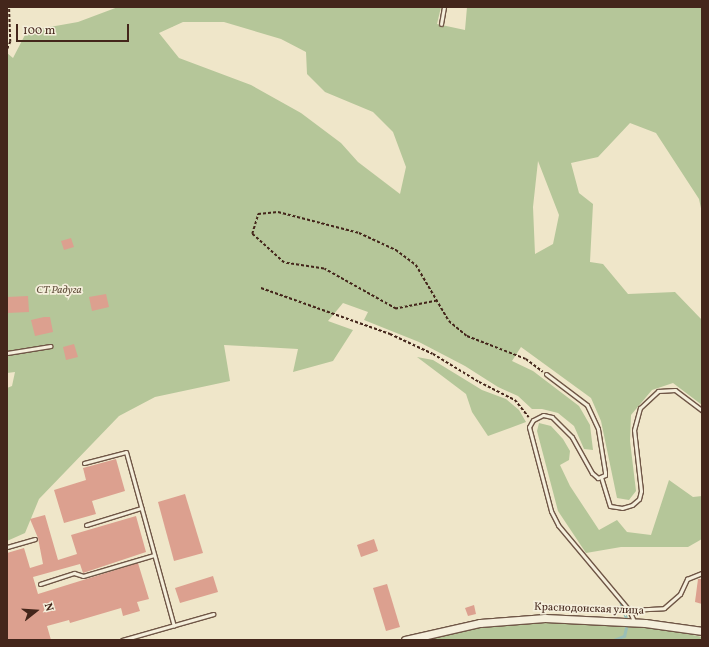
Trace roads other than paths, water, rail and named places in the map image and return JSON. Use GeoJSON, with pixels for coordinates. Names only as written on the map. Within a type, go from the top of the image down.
{"type":"FeatureCollection","features":[{"type":"Feature","properties":{"kind":"street","name":"Краснодонская улица"},"geometry":{"type":"LineString","coordinates":[[405,640],[480,623],[545,618],[635,622],[702,631]]}},
{"type":"Feature","properties":{"kind":"lane"},"geometry":{"type":"LineString","coordinates":[[441,24],[444,7]]}},
{"type":"Feature","properties":{"kind":"lane"},"geometry":{"type":"LineString","coordinates":[[7,353],[50,346]]}},
{"type":"Feature","properties":{"kind":"lane"},"geometry":{"type":"LineString","coordinates":[[546,374],[573,392],[591,413],[602,446],[605,472],[601,477]]}},
{"type":"Feature","properties":{"kind":"lane"},"geometry":{"type":"LineString","coordinates":[[601,477],[610,506],[622,508],[632,505],[639,499],[641,491],[634,430],[640,408],[658,391],[675,390],[702,410]]}},
{"type":"Feature","properties":{"kind":"lane"},"geometry":{"type":"LineString","coordinates":[[601,477],[598,478],[592,473],[572,436],[552,418],[538,417],[528,426],[551,511],[558,526],[629,610],[635,622]]}},
{"type":"Feature","properties":{"kind":"lane"},"geometry":{"type":"LineString","coordinates":[[84,464],[126,452],[174,626]]}},
{"type":"Feature","properties":{"kind":"lane"},"geometry":{"type":"LineString","coordinates":[[86,525],[141,508]]}},
{"type":"Feature","properties":{"kind":"lane"},"geometry":{"type":"LineString","coordinates":[[7,547],[35,539]]}},
{"type":"Feature","properties":{"kind":"lane"},"geometry":{"type":"LineString","coordinates":[[40,584],[74,573],[83,576],[154,555]]}},
{"type":"Feature","properties":{"kind":"lane"},"geometry":{"type":"LineString","coordinates":[[629,610],[664,608],[680,594],[687,579],[702,573]]}},
{"type":"Feature","properties":{"kind":"lane"},"geometry":{"type":"LineString","coordinates":[[122,640],[213,614]]}},
{"type":"Feature","properties":{"kind":"waterway"},"geometry":{"type":"LineString","coordinates":[[621,603],[626,617]]}},
{"type":"Feature","properties":{"kind":"waterway"},"geometry":{"type":"LineString","coordinates":[[614,640],[624,636],[626,628]]}},
{"type":"Feature","properties":{"kind":"park label","name":"СТ Радуга"},"geometry":{"type":"Point","coordinates":[59,291]}}]}
